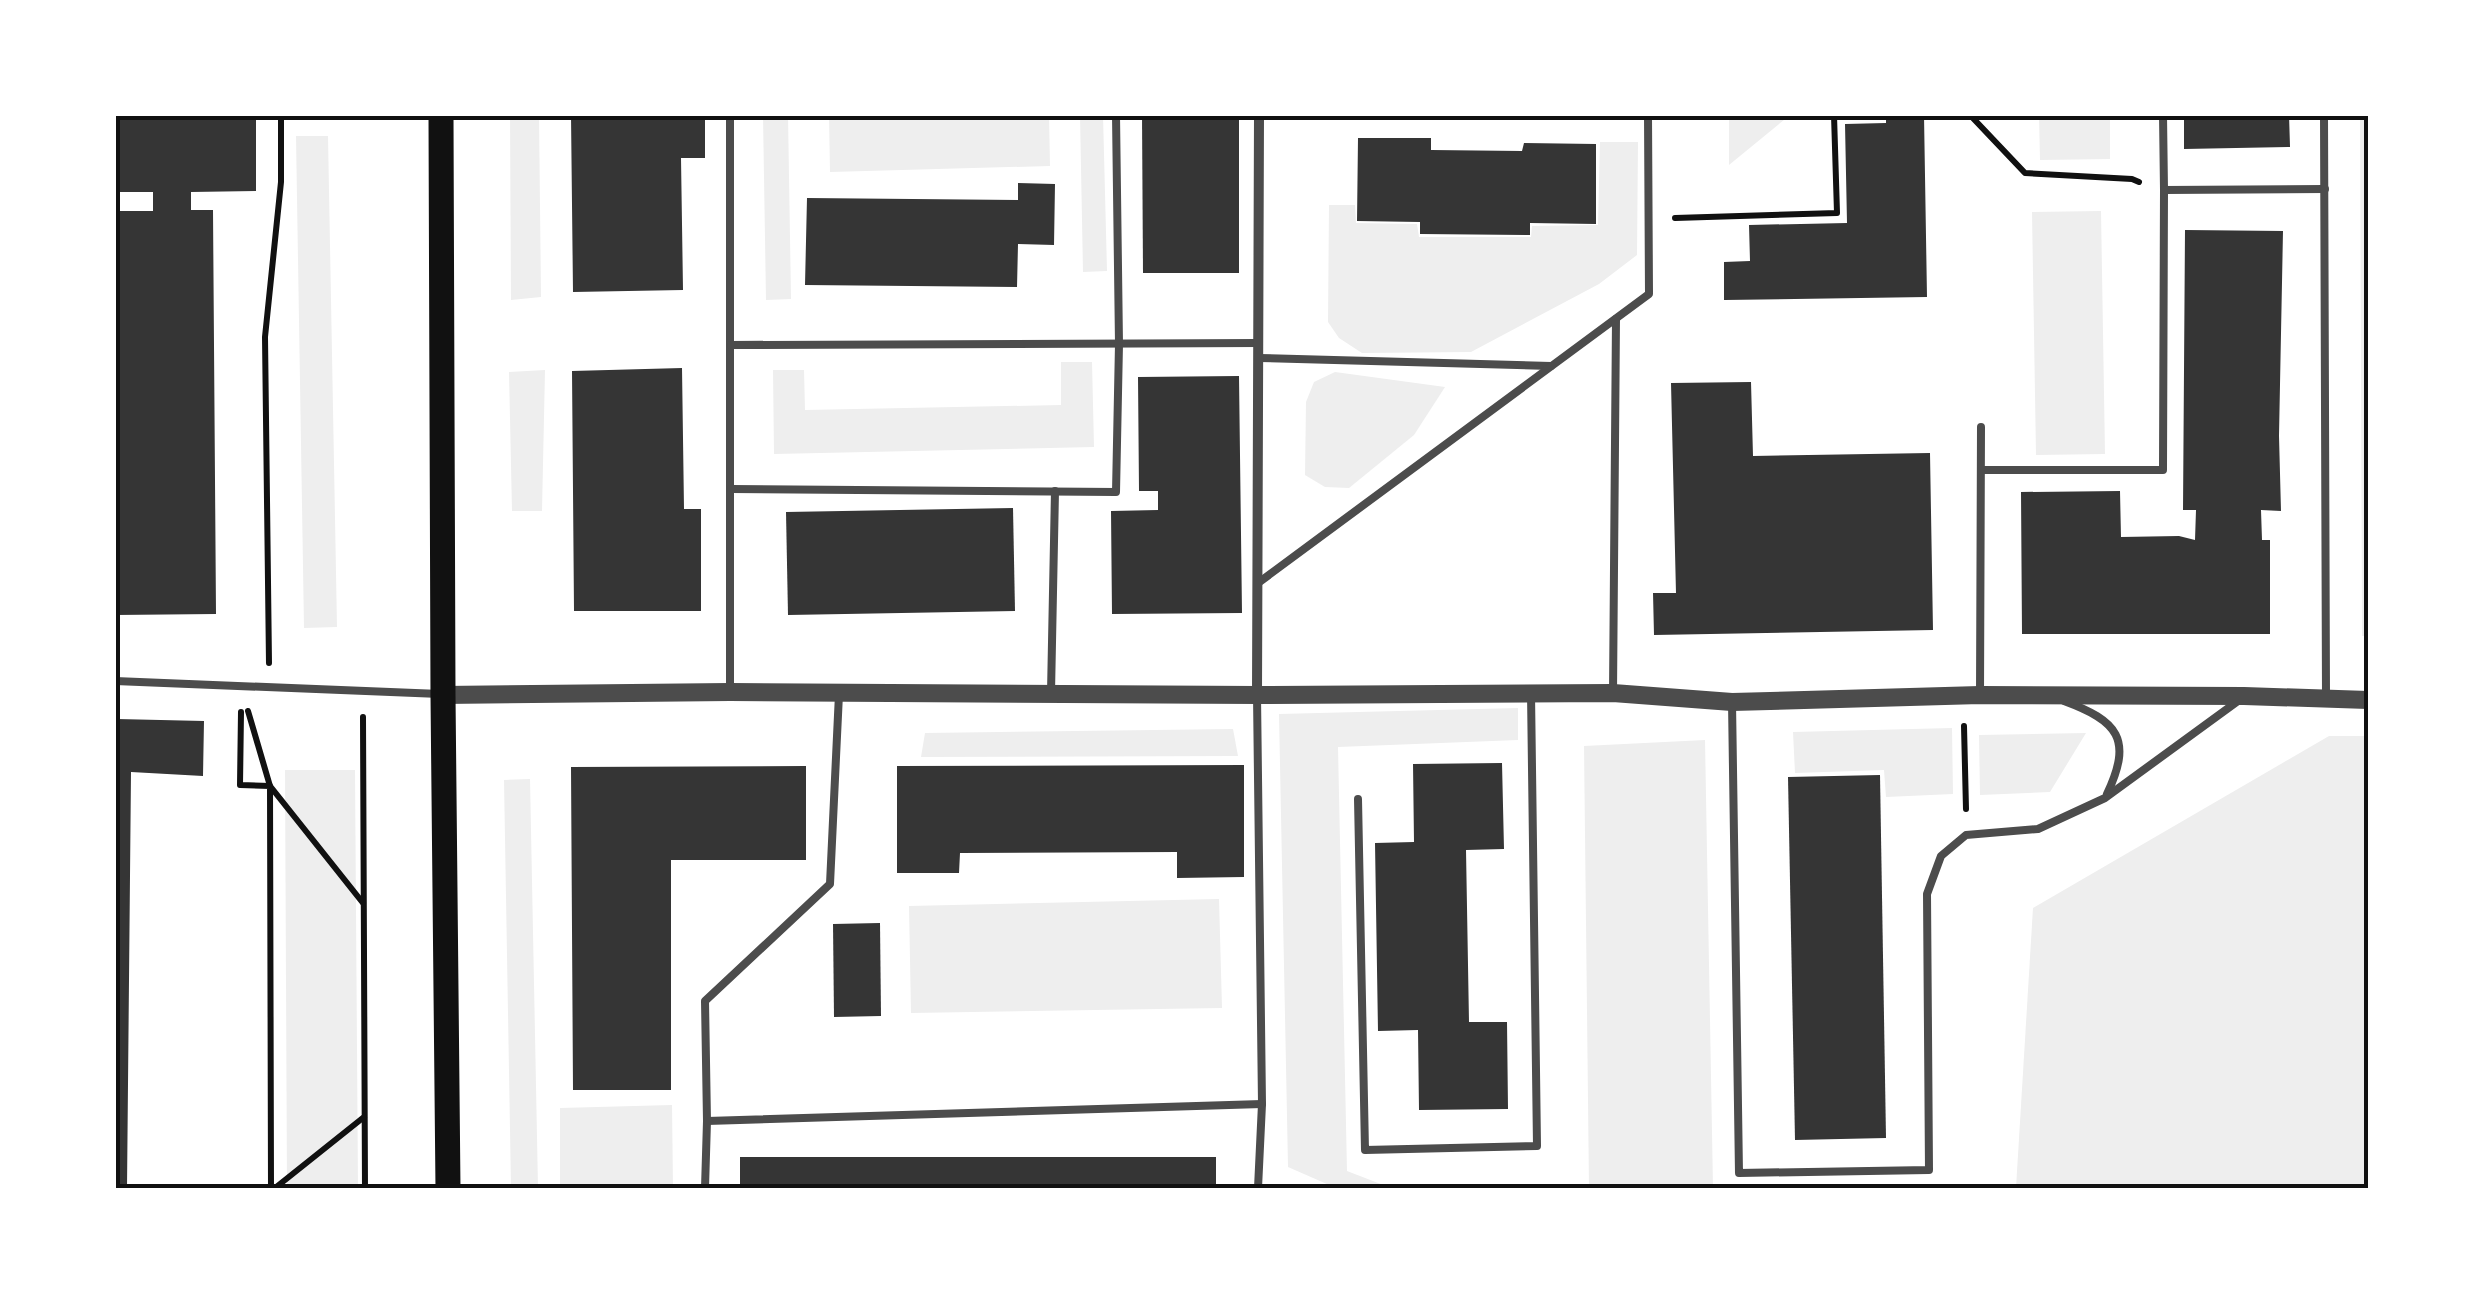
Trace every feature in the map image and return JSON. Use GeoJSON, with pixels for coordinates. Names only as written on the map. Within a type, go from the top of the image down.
{"type":"FeatureCollection","features":[{"type":"Feature","properties":{"kind":"main road"},"geometry":{"type":"LineString","coordinates":[[441,115],[448,1188]]}},
{"type":"Feature","properties":{"kind":"street"},"geometry":{"type":"LineString","coordinates":[[1258,695],[1259,115]]}},
{"type":"Feature","properties":{"kind":"street"},"geometry":{"type":"LineString","coordinates":[[443,694],[1613,693],[1732,702],[1972,695],[2368,700]]}},
{"type":"Feature","properties":{"kind":"lane"},"geometry":{"type":"LineString","coordinates":[[730,115],[730,692]]}},
{"type":"Feature","properties":{"kind":"lane"},"geometry":{"type":"LineString","coordinates":[[731,489],[1116,492],[1116,115]]}},
{"type":"Feature","properties":{"kind":"lane"},"geometry":{"type":"LineString","coordinates":[[1258,583],[1649,294],[1648,115]]}},
{"type":"Feature","properties":{"kind":"lane"},"geometry":{"type":"LineString","coordinates":[[1981,470],[2163,470],[2163,115]]}},
{"type":"Feature","properties":{"kind":"lane"},"geometry":{"type":"LineString","coordinates":[[2324,115],[2326,698]]}},
{"type":"Feature","properties":{"kind":"lane"},"geometry":{"type":"LineString","coordinates":[[2164,190],[2325,189]]}},
{"type":"Feature","properties":{"kind":"lane"},"geometry":{"type":"LineString","coordinates":[[1613,693],[1616,319]]}},
{"type":"Feature","properties":{"kind":"lane"},"geometry":{"type":"LineString","coordinates":[[732,345],[1260,343]]}},
{"type":"Feature","properties":{"kind":"lane"},"geometry":{"type":"LineString","coordinates":[[1259,358],[1551,366]]}},
{"type":"Feature","properties":{"kind":"lane"},"geometry":{"type":"LineString","coordinates":[[1972,695],[1981,427]]}},
{"type":"Feature","properties":{"kind":"lane"},"geometry":{"type":"LineString","coordinates":[[1051,693],[1055,491]]}},
{"type":"Feature","properties":{"kind":"lane"},"geometry":{"type":"LineString","coordinates":[[115,680],[443,694]]}},
{"type":"Feature","properties":{"kind":"lane"},"geometry":{"type":"LineString","coordinates":[[1358,799],[1364,1150],[1537,1146],[1530,693]]}},
{"type":"Feature","properties":{"kind":"lane"},"geometry":{"type":"LineString","coordinates":[[705,1188],[705,1000],[830,884],[839,694]]}},
{"type":"Feature","properties":{"kind":"lane"},"geometry":{"type":"LineString","coordinates":[[1258,695],[1262,1104],[1258,1188]]}},
{"type":"Feature","properties":{"kind":"lane"},"geometry":{"type":"LineString","coordinates":[[2047,695],[2090,711],[2112,727],[2119,742],[2120,768],[2105,798]]}},
{"type":"Feature","properties":{"kind":"lane"},"geometry":{"type":"LineString","coordinates":[[1732,702],[1739,1172],[1929,1170],[1927,894],[1941,856],[1966,835],[2038,829],[2105,798],[2244,696]]}},
{"type":"Feature","properties":{"kind":"lane"},"geometry":{"type":"LineString","coordinates":[[708,1121],[1262,1104]]}},
{"type":"Feature","properties":{"kind":"path"},"geometry":{"type":"LineString","coordinates":[[270,687],[265,337],[281,182],[281,115]]}},
{"type":"Feature","properties":{"kind":"path"},"geometry":{"type":"LineString","coordinates":[[1649,218],[1836,213],[1834,115]]}},
{"type":"Feature","properties":{"kind":"path"},"geometry":{"type":"LineString","coordinates":[[1970,115],[2025,173],[2132,180],[2164,190]]}},
{"type":"Feature","properties":{"kind":"path"},"geometry":{"type":"LineString","coordinates":[[241,686],[240,785],[270,786],[364,904]]}},
{"type":"Feature","properties":{"kind":"path"},"geometry":{"type":"LineString","coordinates":[[241,686],[270,786],[273,1188]]}},
{"type":"Feature","properties":{"kind":"path"},"geometry":{"type":"LineString","coordinates":[[363,691],[366,1188]]}},
{"type":"Feature","properties":{"kind":"path"},"geometry":{"type":"LineString","coordinates":[[1966,835],[1972,695]]}},
{"type":"Feature","properties":{"kind":"path"},"geometry":{"type":"LineString","coordinates":[[273,1188],[365,1116]]}},
{"type":"Feature","properties":{"kind":"shaded area"},"geometry":{"type":"Polygon","coordinates":[[[510,115],[539,115],[541,297],[511,300],[510,115]]]}},
{"type":"Feature","properties":{"kind":"shaded area"},"geometry":{"type":"Polygon","coordinates":[[[763,115],[788,115],[791,299],[766,300],[763,115]]]}},
{"type":"Feature","properties":{"kind":"shaded area"},"geometry":{"type":"Polygon","coordinates":[[[829,115],[1049,115],[1050,166],[830,172],[829,115]]]}},
{"type":"Feature","properties":{"kind":"shaded area"},"geometry":{"type":"Polygon","coordinates":[[[1080,115],[1103,115],[1107,271],[1083,272],[1080,115]]]}},
{"type":"Feature","properties":{"kind":"shaded area"},"geometry":{"type":"Polygon","coordinates":[[[1790,115],[1729,165],[1729,116],[1790,115]]]}},
{"type":"Feature","properties":{"kind":"shaded area"},"geometry":{"type":"Polygon","coordinates":[[[2039,115],[2110,115],[2110,159],[2040,160],[2039,115]]]}},
{"type":"Feature","properties":{"kind":"shaded area"},"geometry":{"type":"Polygon","coordinates":[[[2360,115],[2368,115],[2368,636],[2362,636],[2360,115]]]}},
{"type":"Feature","properties":{"kind":"shaded area"},"geometry":{"type":"Polygon","coordinates":[[[296,136],[328,136],[337,627],[304,628],[296,136]]]}},
{"type":"Feature","properties":{"kind":"shaded area"},"geometry":{"type":"Polygon","coordinates":[[[1600,142],[1638,142],[1637,255],[1599,284],[1471,352],[1362,353],[1339,338],[1328,322],[1329,205],[1355,205],[1356,223],[1417,224],[1419,237],[1531,237],[1532,226],[1598,225],[1600,142]]]}},
{"type":"Feature","properties":{"kind":"shaded area"},"geometry":{"type":"Polygon","coordinates":[[[2101,211],[2105,454],[2036,455],[2032,212],[2101,211]]]}},
{"type":"Feature","properties":{"kind":"shaded area"},"geometry":{"type":"Polygon","coordinates":[[[1061,362],[1092,362],[1094,447],[774,454],[773,370],[804,370],[805,410],[1061,405],[1061,362]]]}},
{"type":"Feature","properties":{"kind":"shaded area"},"geometry":{"type":"Polygon","coordinates":[[[545,370],[542,511],[512,511],[509,372],[545,370]]]}},
{"type":"Feature","properties":{"kind":"shaded area"},"geometry":{"type":"Polygon","coordinates":[[[1335,372],[1445,387],[1414,435],[1349,488],[1325,487],[1305,475],[1306,402],[1314,382],[1335,372]]]}},
{"type":"Feature","properties":{"kind":"shaded area"},"geometry":{"type":"Polygon","coordinates":[[[1518,708],[1518,740],[1338,747],[1347,1171],[1391,1188],[1336,1188],[1288,1167],[1279,714],[1518,708]]]}},
{"type":"Feature","properties":{"kind":"shaded area"},"geometry":{"type":"Polygon","coordinates":[[[1952,728],[1953,794],[1886,797],[1884,770],[1795,773],[1793,732],[1952,728]]]}},
{"type":"Feature","properties":{"kind":"shaded area"},"geometry":{"type":"Polygon","coordinates":[[[1233,729],[1238,756],[921,757],[925,733],[1233,729]]]}},
{"type":"Feature","properties":{"kind":"shaded area"},"geometry":{"type":"Polygon","coordinates":[[[2086,733],[2050,792],[1980,795],[1979,735],[2086,733]]]}},
{"type":"Feature","properties":{"kind":"shaded area"},"geometry":{"type":"Polygon","coordinates":[[[2329,736],[2368,736],[2368,1188],[2016,1188],[2033,908],[2329,736]]]}},
{"type":"Feature","properties":{"kind":"shaded area"},"geometry":{"type":"Polygon","coordinates":[[[1705,740],[1713,1188],[1589,1188],[1584,746],[1705,740]]]}},
{"type":"Feature","properties":{"kind":"shaded area"},"geometry":{"type":"Polygon","coordinates":[[[285,770],[355,770],[358,1188],[287,1188],[285,770]]]}},
{"type":"Feature","properties":{"kind":"shaded area"},"geometry":{"type":"Polygon","coordinates":[[[530,779],[538,1188],[511,1188],[504,780],[530,779]]]}},
{"type":"Feature","properties":{"kind":"shaded area"},"geometry":{"type":"Polygon","coordinates":[[[1219,899],[1222,1008],[911,1013],[909,906],[1219,899]]]}},
{"type":"Feature","properties":{"kind":"shaded area"},"geometry":{"type":"Polygon","coordinates":[[[672,1105],[673,1188],[560,1188],[560,1108],[672,1105]]]}},
{"type":"Feature","properties":{"kind":"building"},"geometry":{"type":"Polygon","coordinates":[[[115,115],[256,115],[256,191],[191,192],[191,210],[213,210],[216,614],[115,615],[115,211],[153,211],[153,192],[115,192],[115,115]]]}},
{"type":"Feature","properties":{"kind":"building"},"geometry":{"type":"Polygon","coordinates":[[[571,115],[705,115],[705,158],[681,158],[683,290],[573,292],[571,115]]]}},
{"type":"Feature","properties":{"kind":"building"},"geometry":{"type":"Polygon","coordinates":[[[1142,115],[1239,115],[1239,273],[1143,273],[1142,115]]]}},
{"type":"Feature","properties":{"kind":"building"},"geometry":{"type":"Polygon","coordinates":[[[1886,115],[1924,115],[1927,297],[1724,300],[1724,262],[1750,261],[1749,225],[1847,223],[1845,124],[1886,123],[1886,115]]]}},
{"type":"Feature","properties":{"kind":"building"},"geometry":{"type":"Polygon","coordinates":[[[2184,115],[2289,115],[2290,147],[2184,149],[2184,115]]]}},
{"type":"Feature","properties":{"kind":"building"},"geometry":{"type":"Polygon","coordinates":[[[1358,138],[1431,138],[1431,150],[1522,151],[1524,143],[1596,144],[1596,224],[1530,223],[1530,235],[1420,234],[1420,222],[1357,221],[1358,138]]]}},
{"type":"Feature","properties":{"kind":"building"},"geometry":{"type":"Polygon","coordinates":[[[1018,183],[1055,184],[1054,245],[1018,244],[1017,287],[805,285],[807,198],[1018,200],[1018,183]]]}},
{"type":"Feature","properties":{"kind":"building"},"geometry":{"type":"Polygon","coordinates":[[[2185,230],[2283,231],[2281,511],[2261,510],[2262,540],[2270,540],[2270,634],[2022,634],[2021,492],[2120,491],[2121,537],[2179,536],[2195,540],[2196,510],[2183,510],[2185,230]]]}},
{"type":"Feature","properties":{"kind":"building"},"geometry":{"type":"Polygon","coordinates":[[[682,368],[684,509],[701,509],[701,611],[574,611],[572,371],[682,368]]]}},
{"type":"Feature","properties":{"kind":"building"},"geometry":{"type":"Polygon","coordinates":[[[1239,376],[1242,613],[1112,614],[1111,511],[1158,510],[1158,491],[1139,491],[1138,377],[1239,376]]]}},
{"type":"Feature","properties":{"kind":"building"},"geometry":{"type":"Polygon","coordinates":[[[1751,382],[1753,456],[1930,453],[1933,630],[1654,635],[1653,593],[1676,593],[1671,383],[1751,382]]]}},
{"type":"Feature","properties":{"kind":"building"},"geometry":{"type":"Polygon","coordinates":[[[1013,508],[1015,611],[788,615],[786,512],[1013,508]]]}},
{"type":"Feature","properties":{"kind":"building"},"geometry":{"type":"Polygon","coordinates":[[[117,719],[204,721],[203,776],[131,772],[127,1188],[115,1188],[117,719]]]}},
{"type":"Feature","properties":{"kind":"building"},"geometry":{"type":"Polygon","coordinates":[[[1502,763],[1504,849],[1466,850],[1469,1022],[1507,1022],[1508,1109],[1419,1110],[1418,1030],[1378,1031],[1375,843],[1414,842],[1413,764],[1502,763]]]}},
{"type":"Feature","properties":{"kind":"building"},"geometry":{"type":"Polygon","coordinates":[[[1244,765],[1244,877],[1177,878],[1177,852],[960,853],[959,873],[897,873],[897,766],[1244,765]]]}},
{"type":"Feature","properties":{"kind":"building"},"geometry":{"type":"Polygon","coordinates":[[[806,766],[806,860],[671,860],[671,1090],[573,1090],[571,767],[806,766]]]}},
{"type":"Feature","properties":{"kind":"building"},"geometry":{"type":"Polygon","coordinates":[[[1880,775],[1886,1138],[1795,1140],[1788,777],[1880,775]]]}},
{"type":"Feature","properties":{"kind":"building"},"geometry":{"type":"Polygon","coordinates":[[[880,923],[881,1016],[834,1017],[833,924],[880,923]]]}},
{"type":"Feature","properties":{"kind":"building"},"geometry":{"type":"Polygon","coordinates":[[[740,1157],[1216,1157],[1216,1188],[740,1188],[740,1157]]]}}]}
